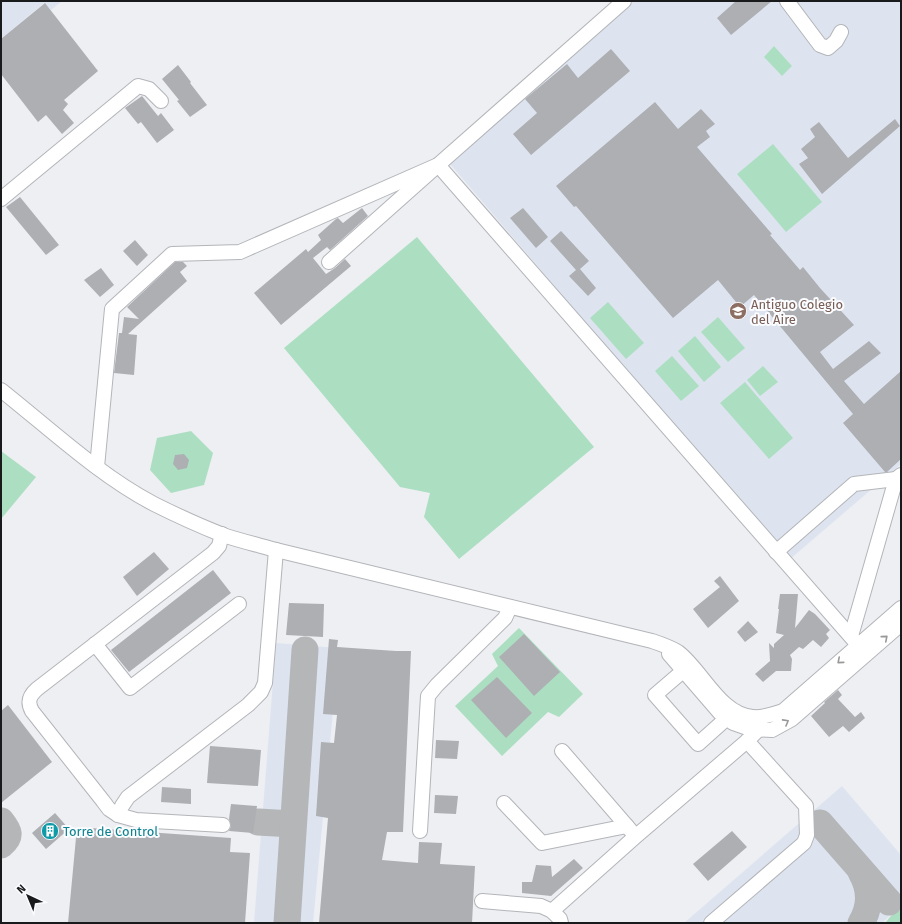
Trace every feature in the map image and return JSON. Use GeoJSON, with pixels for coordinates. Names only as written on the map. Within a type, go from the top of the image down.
{"type":"FeatureCollection","features":[{"type":"Feature","properties":{"kind":"lane"},"geometry":{"type":"LineString","coordinates":[[329,262],[624,1]]}},
{"type":"Feature","properties":{"kind":"lane"},"geometry":{"type":"LineString","coordinates":[[786,1],[820,45],[828,48],[836,42],[841,32]]}},
{"type":"Feature","properties":{"kind":"lane"},"geometry":{"type":"LineString","coordinates":[[1,199],[138,86],[149,89],[161,101]]}},
{"type":"Feature","properties":{"kind":"lane"},"geometry":{"type":"LineString","coordinates":[[97,467],[112,309],[172,254],[240,252],[438,165]]}},
{"type":"Feature","properties":{"kind":"lane"},"geometry":{"type":"LineString","coordinates":[[438,165],[858,645]]}},
{"type":"Feature","properties":{"kind":"lane"},"geometry":{"type":"LineString","coordinates":[[379,191],[390,207]]}},
{"type":"Feature","properties":{"kind":"lane"},"geometry":{"type":"LineString","coordinates":[[1,390],[97,467],[153,503],[194,523],[222,534],[276,550],[659,644],[687,668],[720,713],[730,714]]}},
{"type":"Feature","properties":{"kind":"lane"},"geometry":{"type":"LineString","coordinates":[[776,552],[854,484],[899,477],[858,645]]}},
{"type":"Feature","properties":{"kind":"lane"},"geometry":{"type":"LineString","coordinates":[[222,534],[219,546],[213,554],[36,689],[32,693],[28,702],[32,711],[109,809],[118,816],[136,820],[223,825]]}},
{"type":"Feature","properties":{"kind":"lane"},"geometry":{"type":"LineString","coordinates":[[118,816],[122,806],[128,798],[248,705],[260,692],[265,683],[276,550]]}},
{"type":"Feature","properties":{"kind":"lane"},"geometry":{"type":"LineString","coordinates":[[96,644],[130,688],[239,604]]}},
{"type":"Feature","properties":{"kind":"lane"},"geometry":{"type":"LineString","coordinates":[[420,831],[428,696],[437,685],[505,618],[510,607]]}},
{"type":"Feature","properties":{"kind":"lane"},"geometry":{"type":"LineString","coordinates":[[760,723],[772,730],[792,719],[858,645],[901,608]]}},
{"type":"Feature","properties":{"kind":"lane"},"geometry":{"type":"LineString","coordinates":[[858,645],[901,624]]}},
{"type":"Feature","properties":{"kind":"lane"},"geometry":{"type":"LineString","coordinates":[[687,668],[655,695],[698,744],[730,714]]}},
{"type":"Feature","properties":{"kind":"lane"},"geometry":{"type":"LineString","coordinates":[[730,714],[734,723],[750,729],[760,723]]}},
{"type":"Feature","properties":{"kind":"lane"},"geometry":{"type":"LineString","coordinates":[[552,911],[631,831],[747,741],[760,723]]}},
{"type":"Feature","properties":{"kind":"lane"},"geometry":{"type":"LineString","coordinates":[[711,923],[804,843],[808,835],[806,806],[747,741]]}},
{"type":"Feature","properties":{"kind":"lane"},"geometry":{"type":"LineString","coordinates":[[562,751],[631,831]]}},
{"type":"Feature","properties":{"kind":"lane"},"geometry":{"type":"LineString","coordinates":[[504,803],[542,843],[631,831]]}},
{"type":"Feature","properties":{"kind":"lane"},"geometry":{"type":"LineString","coordinates":[[482,902],[541,906],[552,911],[560,919],[561,923]]}},
{"type":"Feature","properties":{"kind":"shaded area"},"geometry":{"type":"Polygon","coordinates":[[[1,1],[62,1],[51,10],[44,3],[1,39],[1,1]]]}},
{"type":"Feature","properties":{"kind":"shaded area","name":"Antiguo Colegio del Aire"},"geometry":{"type":"Polygon","coordinates":[[[627,1],[901,1],[901,464],[789,560],[444,157],[627,1]]]}},
{"type":"Feature","properties":{"kind":"shaded area"},"geometry":{"type":"Polygon","coordinates":[[[276,643],[339,648],[313,923],[254,923],[276,643]]]}},
{"type":"Feature","properties":{"kind":"shaded area"},"geometry":{"type":"Polygon","coordinates":[[[842,786],[901,855],[901,906],[882,923],[684,923],[842,786]]]}},
{"type":"Feature","properties":{"kind":"green space"},"geometry":{"type":"Polygon","coordinates":[[[774,46],[792,66],[782,76],[764,57],[774,46]]]}},
{"type":"Feature","properties":{"kind":"green space"},"geometry":{"type":"Polygon","coordinates":[[[773,144],[822,202],[786,232],[737,174],[773,144]]]}},
{"type":"Feature","properties":{"kind":"green space"},"geometry":{"type":"Polygon","coordinates":[[[417,237],[594,447],[459,559],[424,517],[430,493],[400,487],[284,348],[417,237]]]}},
{"type":"Feature","properties":{"kind":"green space"},"geometry":{"type":"Polygon","coordinates":[[[608,302],[644,343],[626,359],[590,318],[608,302]]]}},
{"type":"Feature","properties":{"kind":"green space"},"geometry":{"type":"Polygon","coordinates":[[[718,317],[745,348],[728,362],[701,332],[718,317]]]}},
{"type":"Feature","properties":{"kind":"green space"},"geometry":{"type":"Polygon","coordinates":[[[695,336],[721,367],[704,382],[678,351],[695,336]]]}},
{"type":"Feature","properties":{"kind":"green space"},"geometry":{"type":"Polygon","coordinates":[[[672,356],[699,386],[681,401],[655,371],[672,356]]]}},
{"type":"Feature","properties":{"kind":"green space"},"geometry":{"type":"Polygon","coordinates":[[[763,366],[778,382],[760,396],[747,380],[763,366]]]}},
{"type":"Feature","properties":{"kind":"green space"},"geometry":{"type":"Polygon","coordinates":[[[745,382],[793,438],[769,459],[720,403],[745,382]]]}},
{"type":"Feature","properties":{"kind":"green space"},"geometry":{"type":"Polygon","coordinates":[[[191,431],[213,453],[204,485],[171,493],[150,470],[157,438],[191,431]]]}},
{"type":"Feature","properties":{"kind":"green space"},"geometry":{"type":"Polygon","coordinates":[[[1,451],[36,477],[1,519],[1,451]]]}},
{"type":"Feature","properties":{"kind":"green space"},"geometry":{"type":"Polygon","coordinates":[[[519,628],[583,694],[559,717],[548,712],[502,756],[455,706],[498,666],[492,654],[519,628]]]}},
{"type":"Feature","properties":{"kind":"green space"},"geometry":{"type":"Polygon","coordinates":[[[901,907],[901,923],[885,923],[890,917],[901,907]]]}},
{"type":"Feature","properties":{"kind":"building"},"geometry":{"type":"Polygon","coordinates":[[[736,1],[772,1],[731,35],[717,18],[736,1]]]}},
{"type":"Feature","properties":{"kind":"building"},"geometry":{"type":"Polygon","coordinates":[[[45,3],[98,71],[64,100],[68,104],[63,110],[74,123],[62,134],[46,115],[38,122],[1,74],[1,39],[45,3]]]}},
{"type":"Feature","properties":{"kind":"building"},"geometry":{"type":"Polygon","coordinates":[[[611,49],[630,71],[531,155],[513,134],[537,113],[525,99],[567,64],[578,78],[611,49]]]}},
{"type":"Feature","properties":{"kind":"building"},"geometry":{"type":"Polygon","coordinates":[[[178,65],[207,105],[190,117],[177,101],[179,100],[162,79],[178,65]]]}},
{"type":"Feature","properties":{"kind":"building"},"geometry":{"type":"Polygon","coordinates":[[[142,96],[158,116],[161,113],[174,130],[157,143],[141,122],[138,124],[125,108],[142,96]]]}},
{"type":"Feature","properties":{"kind":"building"},"geometry":{"type":"Polygon","coordinates":[[[655,102],[678,129],[701,109],[715,124],[706,131],[710,137],[697,147],[772,234],[770,235],[800,270],[803,267],[854,325],[820,352],[833,369],[869,341],[881,353],[844,381],[864,404],[901,371],[901,459],[887,472],[885,472],[843,423],[853,414],[754,295],[740,307],[718,280],[673,318],[576,206],[574,207],[556,186],[655,102]]]}},
{"type":"Feature","properties":{"kind":"building"},"geometry":{"type":"Polygon","coordinates":[[[895,119],[900,126],[822,194],[799,164],[808,158],[801,149],[815,137],[810,129],[819,122],[848,158],[895,119]]]}},
{"type":"Feature","properties":{"kind":"building"},"geometry":{"type":"Polygon","coordinates":[[[20,197],[59,245],[46,255],[6,207],[20,197]]]}},
{"type":"Feature","properties":{"kind":"building"},"geometry":{"type":"Polygon","coordinates":[[[362,208],[368,216],[330,250],[327,247],[313,258],[326,274],[345,259],[351,266],[281,325],[254,293],[306,249],[308,252],[321,240],[318,235],[336,219],[338,218],[343,223],[362,208]]]}},
{"type":"Feature","properties":{"kind":"building"},"geometry":{"type":"Polygon","coordinates":[[[523,208],[548,237],[536,248],[510,218],[523,208]]]}},
{"type":"Feature","properties":{"kind":"building"},"geometry":{"type":"Polygon","coordinates":[[[561,231],[589,261],[580,269],[596,288],[588,296],[569,276],[576,270],[550,241],[561,231]]]}},
{"type":"Feature","properties":{"kind":"building"},"geometry":{"type":"Polygon","coordinates":[[[135,240],[148,255],[137,266],[123,251],[135,240]]]}},
{"type":"Feature","properties":{"kind":"building"},"geometry":{"type":"Polygon","coordinates":[[[175,262],[183,262],[187,266],[180,272],[187,281],[128,334],[137,335],[134,375],[114,373],[119,333],[122,333],[124,317],[139,319],[127,307],[175,262]]]}},
{"type":"Feature","properties":{"kind":"building"},"geometry":{"type":"Polygon","coordinates":[[[101,268],[114,285],[100,297],[84,280],[101,268]]]}},
{"type":"Feature","properties":{"kind":"building"},"geometry":{"type":"Polygon","coordinates":[[[184,454],[189,460],[187,468],[178,470],[173,464],[175,455],[184,454]]]}},
{"type":"Feature","properties":{"kind":"building"},"geometry":{"type":"Polygon","coordinates":[[[154,552],[169,569],[137,596],[123,577],[154,552]]]}},
{"type":"Feature","properties":{"kind":"building"},"geometry":{"type":"Polygon","coordinates":[[[213,570],[231,593],[129,672],[111,650],[213,570]]]}},
{"type":"Feature","properties":{"kind":"building"},"geometry":{"type":"Polygon","coordinates":[[[720,576],[739,601],[708,628],[693,609],[720,587],[714,581],[720,576]]]}},
{"type":"Feature","properties":{"kind":"building"},"geometry":{"type":"Polygon","coordinates":[[[780,594],[798,594],[795,628],[809,610],[815,614],[830,630],[826,634],[829,638],[821,647],[813,640],[803,649],[799,647],[790,655],[792,659],[791,671],[776,671],[763,682],[755,674],[770,661],[769,643],[774,648],[774,644],[784,635],[776,633],[780,594]]]}},
{"type":"Feature","properties":{"kind":"building"},"geometry":{"type":"Polygon","coordinates":[[[289,603],[324,604],[323,637],[286,635],[289,603]]]}},
{"type":"Feature","properties":{"kind":"building"},"geometry":{"type":"Polygon","coordinates":[[[748,621],[758,632],[745,642],[737,632],[748,621]]]}},
{"type":"Feature","properties":{"kind":"building"},"geometry":{"type":"Polygon","coordinates":[[[524,634],[560,672],[534,696],[499,657],[524,634]]]}},
{"type":"Feature","properties":{"kind":"building"},"geometry":{"type":"Polygon","coordinates":[[[329,639],[338,640],[337,647],[411,651],[403,832],[387,832],[382,860],[418,863],[419,842],[442,843],[440,864],[475,866],[472,923],[319,923],[328,818],[316,816],[321,742],[334,743],[337,715],[323,714],[329,639]]]}},
{"type":"Feature","properties":{"kind":"building"},"geometry":{"type":"Polygon","coordinates":[[[497,677],[532,713],[506,738],[471,700],[497,677]]]}},
{"type":"Feature","properties":{"kind":"building"},"geometry":{"type":"Polygon","coordinates":[[[838,690],[842,695],[838,699],[855,717],[861,712],[865,718],[849,732],[843,726],[829,737],[811,716],[838,690]]]}},
{"type":"Feature","properties":{"kind":"building"},"geometry":{"type":"Polygon","coordinates":[[[8,705],[52,762],[1,803],[1,711],[8,705]]]}},
{"type":"Feature","properties":{"kind":"building"},"geometry":{"type":"Polygon","coordinates":[[[436,740],[459,741],[457,759],[435,758],[436,740]]]}},
{"type":"Feature","properties":{"kind":"building"},"geometry":{"type":"Polygon","coordinates":[[[210,746],[261,750],[258,786],[207,783],[210,746]]]}},
{"type":"Feature","properties":{"kind":"building"},"geometry":{"type":"Polygon","coordinates":[[[162,787],[191,789],[191,804],[161,802],[162,787]]]}},
{"type":"Feature","properties":{"kind":"building"},"geometry":{"type":"Polygon","coordinates":[[[435,795],[458,796],[456,814],[434,813],[435,795]]]}},
{"type":"Feature","properties":{"kind":"building"},"geometry":{"type":"Polygon","coordinates":[[[231,804],[257,806],[253,833],[229,831],[231,826],[229,819],[231,804]]]}},
{"type":"Feature","properties":{"kind":"building","name":"Torre de Control"},"geometry":{"type":"Polygon","coordinates":[[[55,813],[69,829],[46,849],[32,833],[55,813]]]}},
{"type":"Feature","properties":{"kind":"building"},"geometry":{"type":"Polygon","coordinates":[[[77,827],[231,838],[230,852],[250,853],[245,923],[68,923],[77,827]]]}},
{"type":"Feature","properties":{"kind":"building"},"geometry":{"type":"Polygon","coordinates":[[[732,831],[747,847],[708,881],[693,864],[732,831]]]}},
{"type":"Feature","properties":{"kind":"building"},"geometry":{"type":"Polygon","coordinates":[[[574,859],[583,868],[551,896],[522,893],[522,882],[532,882],[536,865],[551,866],[552,877],[574,859]]]}},
{"type":"Feature","properties":{"kind":"taxiway"},"geometry":{"type":"LineString","coordinates":[[287,923],[305,650]]}},
{"type":"Feature","properties":{"kind":"taxiway"},"geometry":{"type":"LineString","coordinates":[[1,821],[8,833],[7,839],[1,845]]}},
{"type":"Feature","properties":{"kind":"taxiway"},"geometry":{"type":"LineString","coordinates":[[258,822],[293,824]]}},
{"type":"Feature","properties":{"kind":"taxiway"},"geometry":{"type":"LineString","coordinates":[[820,823],[889,902]]}},
{"type":"Feature","properties":{"kind":"taxiway"},"geometry":{"type":"LineString","coordinates":[[861,872],[867,885],[868,892],[867,910],[861,923]]}},
{"type":"Feature","properties":{"kind":"place","name":"Antiguo Colegio del Aire"},"geometry":{"type":"Point","coordinates":[738,311]}},
{"type":"Feature","properties":{"kind":"place","name":"Torre de Control"},"geometry":{"type":"Point","coordinates":[50,831]}}]}
